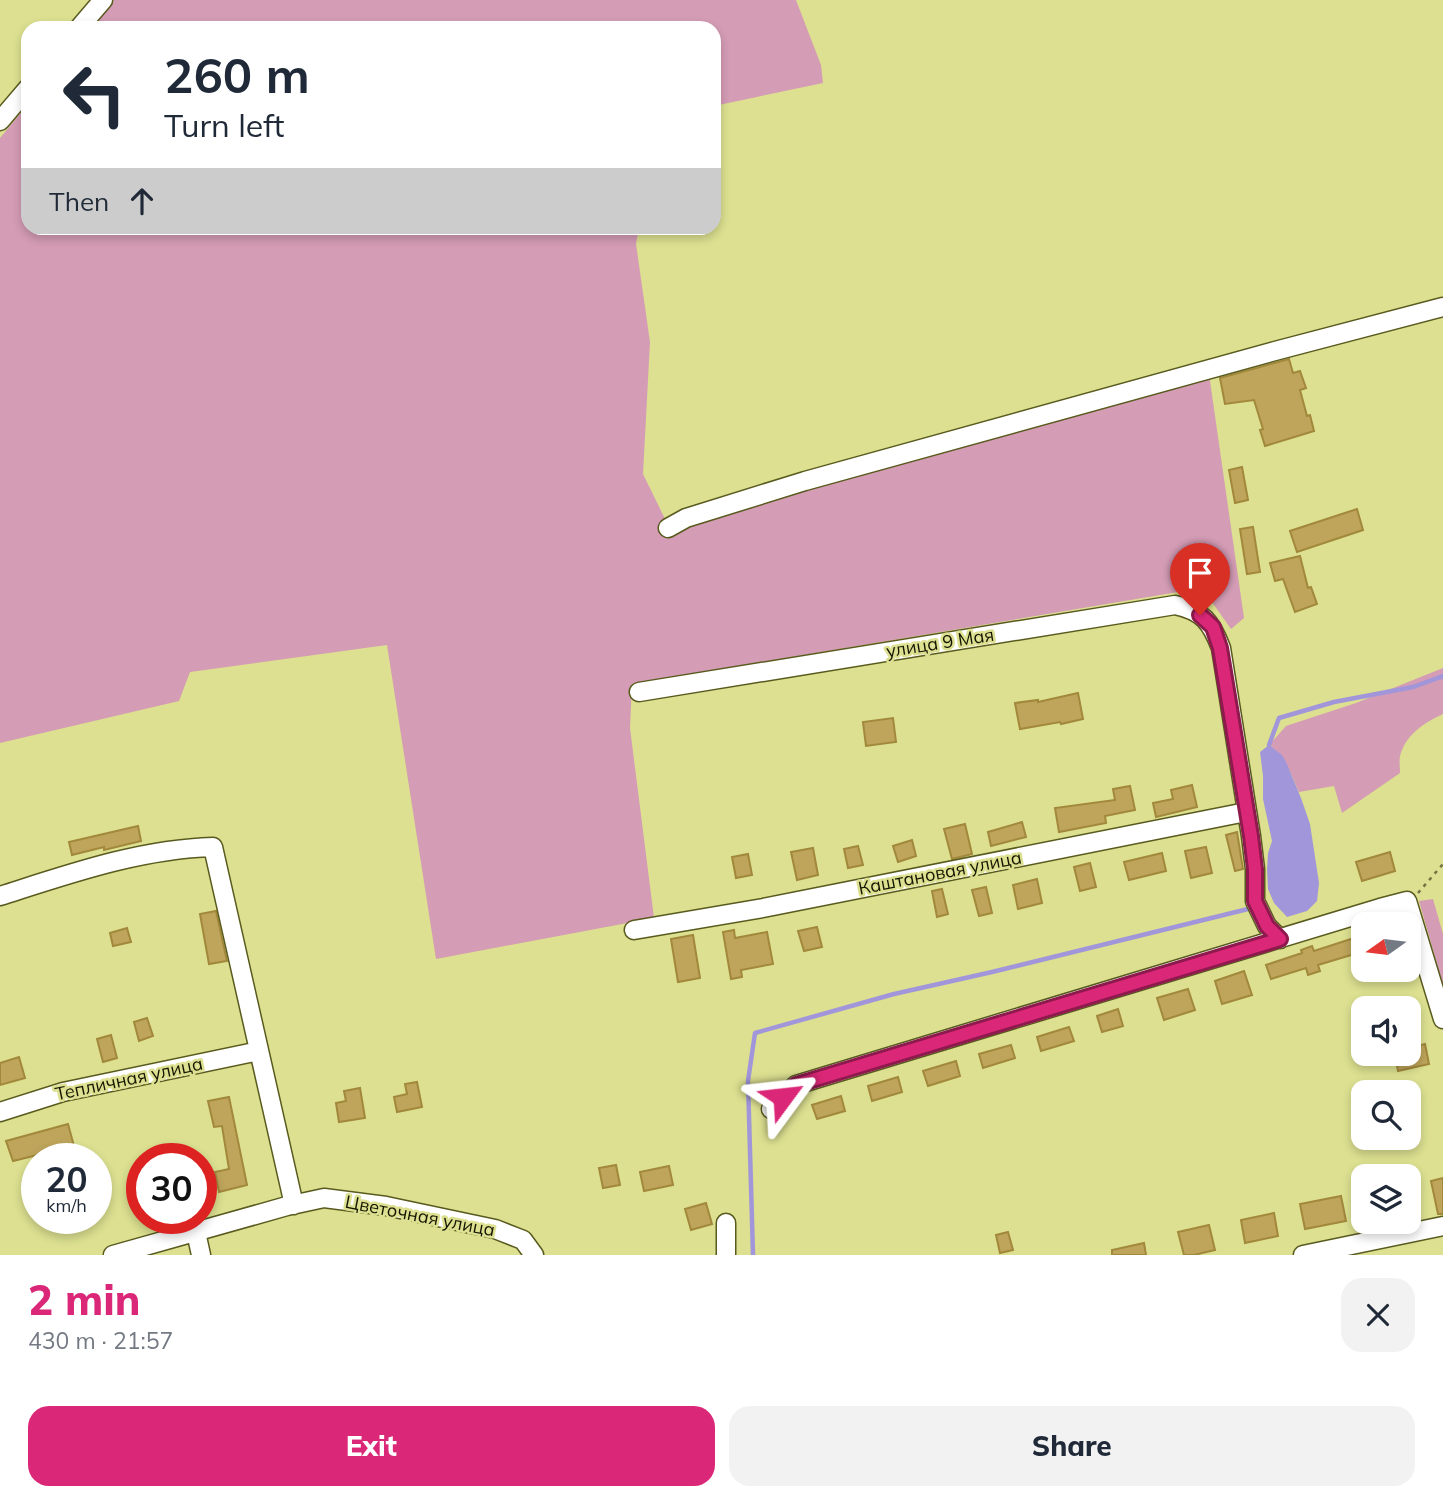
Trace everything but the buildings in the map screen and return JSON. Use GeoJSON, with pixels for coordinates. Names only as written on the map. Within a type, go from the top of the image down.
{"type":"FeatureCollection","features":[{"type":"Feature","properties":{"kind":"street"},"geometry":{"type":"LineString","coordinates":[[85,21],[103,0]]}},
{"type":"Feature","properties":{"kind":"street"},"geometry":{"type":"LineString","coordinates":[[0,121],[21,96]]}},
{"type":"Feature","properties":{"kind":"street"},"geometry":{"type":"LineString","coordinates":[[668,528],[686,518],[805,481],[1443,307]]}},
{"type":"Feature","properties":{"kind":"street","name":"улица 9 Мая"},"geometry":{"type":"LineString","coordinates":[[639,692],[1175,605],[1187,608],[1213,627],[1220,648],[1255,869],[1255,901],[1267,926],[1280,939]]}},
{"type":"Feature","properties":{"kind":"street","name":"Каштановая улица"},"geometry":{"type":"LineString","coordinates":[[634,930],[763,908],[1246,812]]}},
{"type":"Feature","properties":{"kind":"street"},"geometry":{"type":"LineString","coordinates":[[0,896],[145,854],[183,848],[213,848],[294,1205]]}},
{"type":"Feature","properties":{"kind":"street"},"geometry":{"type":"LineString","coordinates":[[771,1109],[796,1085],[1407,901],[1443,1019]]}},
{"type":"Feature","properties":{"kind":"street","name":"Тепличная улица"},"geometry":{"type":"LineString","coordinates":[[0,1112],[63,1092],[259,1051]]}},
{"type":"Feature","properties":{"kind":"street","name":"Цветочная улица"},"geometry":{"type":"LineString","coordinates":[[217,1226],[324,1198],[386,1206],[495,1229],[523,1240],[534,1255]]}},
{"type":"Feature","properties":{"kind":"street"},"geometry":{"type":"LineString","coordinates":[[726,1223],[726,1255]]}},
{"type":"Feature","properties":{"kind":"street"},"geometry":{"type":"LineString","coordinates":[[1303,1255],[1443,1226]]}},
{"type":"Feature","properties":{"kind":"street","name":"Цветочная улица"},"geometry":{"type":"LineString","coordinates":[[113,1255],[189,1234]]}},
{"type":"Feature","properties":{"kind":"street"},"geometry":{"type":"LineString","coordinates":[[196,1234],[201,1255]]}},
{"type":"Feature","properties":{"kind":"path"},"geometry":{"type":"LineString","coordinates":[[1407,901],[1420,892],[1443,864]]}},
{"type":"Feature","properties":{"kind":"shaded area"},"geometry":{"type":"Polygon","coordinates":[[[114,0],[796,0],[821,65],[823,83],[721,105],[721,21],[97,21],[114,0]]]}},
{"type":"Feature","properties":{"kind":"shaded area"},"geometry":{"type":"Polygon","coordinates":[[[21,112],[21,235],[638,235],[636,244],[650,342],[643,474],[669,527],[1209,374],[1244,618],[1231,629],[1202,588],[632,684],[630,728],[654,918],[436,959],[387,645],[190,672],[179,701],[0,743],[0,138],[21,112]]]}},
{"type":"Feature","properties":{"kind":"shaded area"},"geometry":{"type":"Polygon","coordinates":[[[1443,668],[1443,714],[1411,735],[1400,756],[1400,773],[1342,813],[1334,786],[1299,792],[1284,761],[1269,745],[1286,726],[1356,703],[1443,668]]]}},
{"type":"Feature","properties":{"kind":"shaded area"},"geometry":{"type":"Polygon","coordinates":[[[1269,745],[1282,755],[1301,798],[1310,824],[1319,883],[1317,901],[1307,911],[1287,917],[1274,903],[1268,889],[1268,853],[1272,841],[1263,799],[1260,752],[1269,745]]]}},
{"type":"Feature","properties":{"kind":"shaded area"},"geometry":{"type":"Polygon","coordinates":[[[1433,899],[1443,934],[1443,985],[1419,901],[1433,899]]]}},
{"type":"Feature","properties":{"kind":"waterway"},"geometry":{"type":"LineString","coordinates":[[1269,745],[1279,718],[1334,702],[1413,687],[1443,676]]}},
{"type":"Feature","properties":{"kind":"waterway"},"geometry":{"type":"LineString","coordinates":[[753,1255],[748,1081],[755,1033],[894,994],[1248,909]]}},
{"type":"Feature","properties":{"kind":"route"},"geometry":{"type":"LineString","coordinates":[[783,1097],[796,1085],[1280,939],[1267,926],[1255,901],[1251,836],[1220,648],[1213,627],[1200,615]]}}]}
